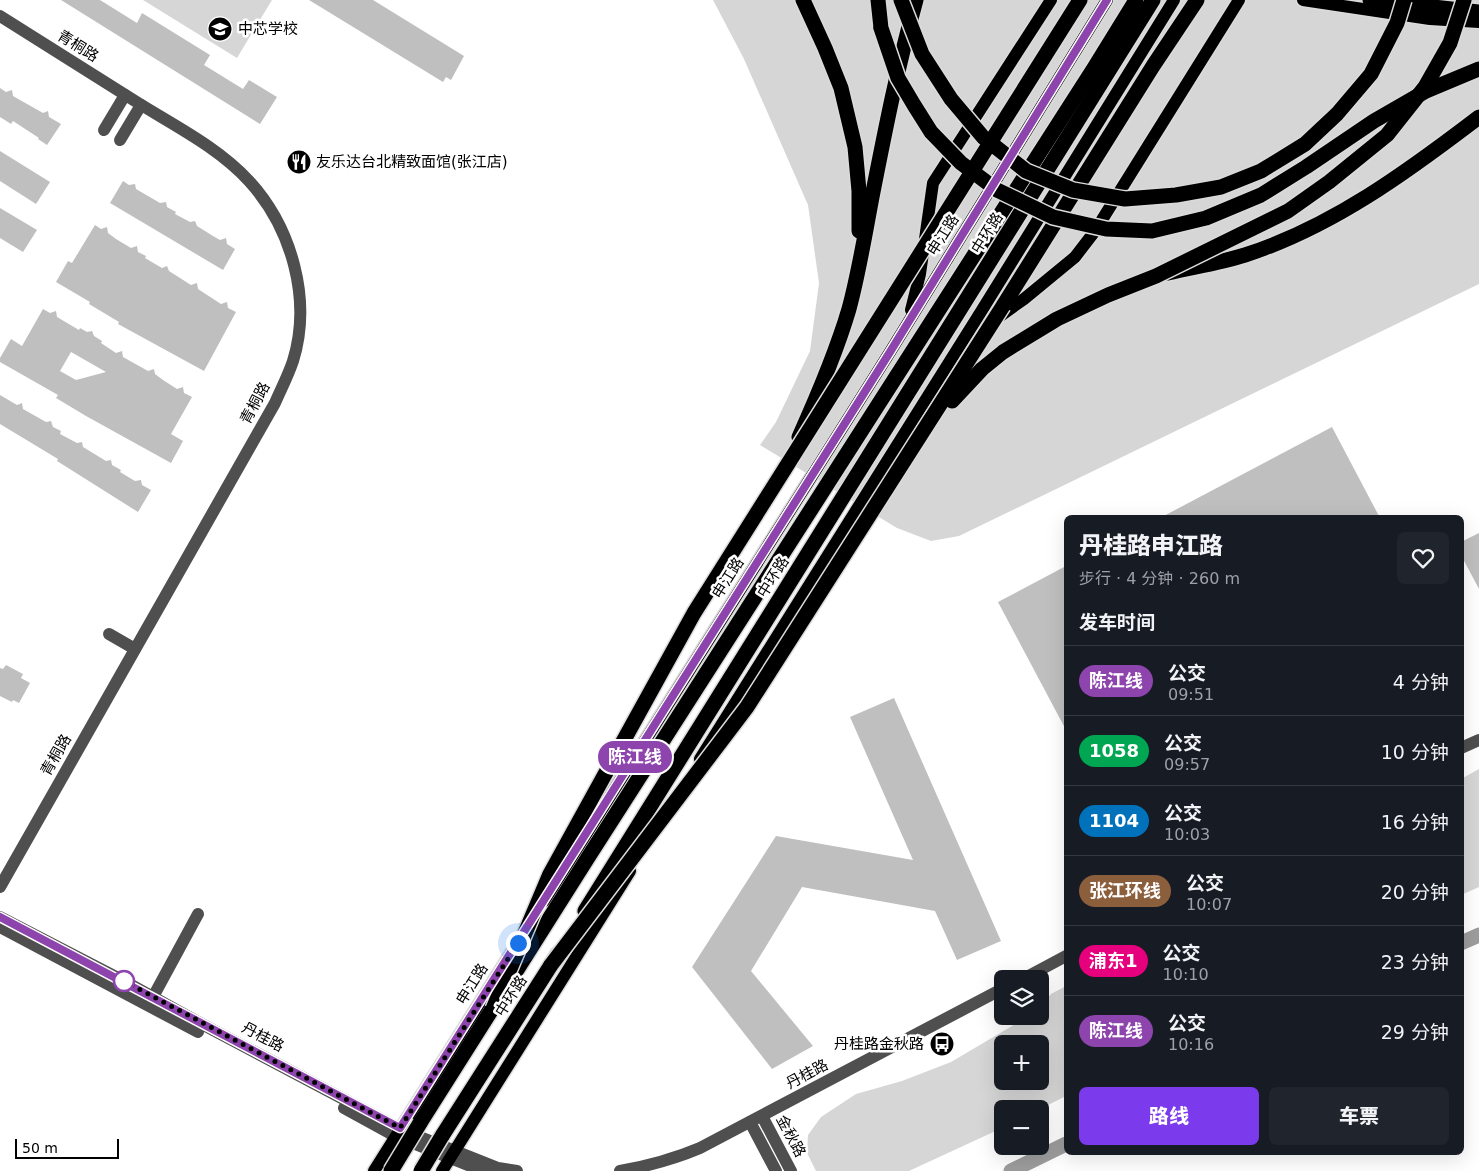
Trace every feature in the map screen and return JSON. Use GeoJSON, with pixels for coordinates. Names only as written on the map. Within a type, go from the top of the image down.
{"type":"FeatureCollection","features":[{"type":"Feature","properties":{"kind":"highway"},"geometry":{"type":"LineString","coordinates":[[803,0],[841,88],[855,147],[859,191],[859,267]]}},
{"type":"Feature","properties":{"kind":"highway"},"geometry":{"type":"LineString","coordinates":[[878,0],[881,28],[898,78],[932,132],[961,163],[997,190],[1052,217],[1106,229],[1152,231],[1206,218],[1261,195],[1374,121],[1426,91],[1479,69]]}},
{"type":"Feature","properties":{"kind":"highway"},"geometry":{"type":"LineString","coordinates":[[901,0],[922,54],[951,99],[983,137],[1034,174],[1072,190],[1125,199],[1176,195],[1221,187],[1260,171],[1305,144],[1338,114],[1371,74],[1397,23],[1404,0]]}},
{"type":"Feature","properties":{"kind":"highway"},"geometry":{"type":"LineString","coordinates":[[788,462],[814,403],[849,309],[904,44],[916,0]]}},
{"type":"Feature","properties":{"kind":"highway"},"geometry":{"type":"LineString","coordinates":[[493,1009],[554,866],[694,613],[1080,0]]}},
{"type":"Feature","properties":{"kind":"highway","name":"中环路"},"geometry":{"type":"LineString","coordinates":[[391,1171],[1136,0]]}},
{"type":"Feature","properties":{"kind":"highway","name":"中环路"},"geometry":{"type":"LineString","coordinates":[[421,1171],[1153,0]]}},
{"type":"Feature","properties":{"kind":"highway"},"geometry":{"type":"LineString","coordinates":[[551,965],[747,707],[917,442],[1152,66],[1196,0]]}},
{"type":"Feature","properties":{"kind":"highway"},"geometry":{"type":"LineString","coordinates":[[1370,0],[1479,12]]}},
{"type":"Feature","properties":{"kind":"highway"},"geometry":{"type":"LineString","coordinates":[[917,442],[964,388],[1003,352],[1057,319],[1108,295],[1156,276],[1288,211],[1329,182],[1387,135],[1425,87],[1450,43],[1464,0]]}},
{"type":"Feature","properties":{"kind":"highway"},"geometry":{"type":"LineString","coordinates":[[1156,276],[1244,255],[1304,232],[1349,209],[1452,138],[1479,117]]}},
{"type":"Feature","properties":{"kind":"main road"},"geometry":{"type":"LineString","coordinates":[[890,352],[911,310],[920,274],[933,183],[1052,0]]}},
{"type":"Feature","properties":{"kind":"main road","name":"申江路"},"geometry":{"type":"LineString","coordinates":[[374,1171],[890,352],[1107,0]]}},
{"type":"Feature","properties":{"kind":"main road"},"geometry":{"type":"LineString","coordinates":[[442,1171],[1174,0]]}},
{"type":"Feature","properties":{"kind":"main road"},"geometry":{"type":"LineString","coordinates":[[961,343],[1024,299],[1075,257],[1095,231],[1239,0]]}},
{"type":"Feature","properties":{"kind":"main road"},"geometry":{"type":"LineString","coordinates":[[1303,0],[1430,19],[1479,22]]}},
{"type":"Feature","properties":{"kind":"street","name":"青桐路"},"geometry":{"type":"LineString","coordinates":[[0,16],[234,166],[262,197],[276,219],[287,242],[295,269],[300,314],[293,360],[279,395],[0,887]]}},
{"type":"Feature","properties":{"kind":"street"},"geometry":{"type":"LineString","coordinates":[[104,130],[125,95]]}},
{"type":"Feature","properties":{"kind":"street"},"geometry":{"type":"LineString","coordinates":[[120,140],[141,105]]}},
{"type":"Feature","properties":{"kind":"street"},"geometry":{"type":"LineString","coordinates":[[109,634],[135,649]]}},
{"type":"Feature","properties":{"kind":"street"},"geometry":{"type":"LineString","coordinates":[[1464,747],[1479,740]]}},
{"type":"Feature","properties":{"kind":"street"},"geometry":{"type":"LineString","coordinates":[[1464,755],[1479,748]]}},
{"type":"Feature","properties":{"kind":"street"},"geometry":{"type":"LineString","coordinates":[[153,997],[198,914]]}},
{"type":"Feature","properties":{"kind":"street","name":"丹桂路"},"geometry":{"type":"LineString","coordinates":[[0,917],[153,997],[398,1132]]}},
{"type":"Feature","properties":{"kind":"street","name":"丹桂路"},"geometry":{"type":"LineString","coordinates":[[0,927],[398,1132],[453,1154],[498,1168],[517,1171]]}},
{"type":"Feature","properties":{"kind":"street"},"geometry":{"type":"LineString","coordinates":[[1040,970],[1064,957]]}},
{"type":"Feature","properties":{"kind":"street"},"geometry":{"type":"LineString","coordinates":[[1049,973],[1064,965]]}},
{"type":"Feature","properties":{"kind":"street","name":"丹桂路"},"geometry":{"type":"LineString","coordinates":[[764,1119],[994,993]]}},
{"type":"Feature","properties":{"kind":"street","name":"丹桂路"},"geometry":{"type":"LineString","coordinates":[[620,1171],[654,1165],[678,1158],[752,1125],[994,1002]]}},
{"type":"Feature","properties":{"kind":"street","name":"金秋路"},"geometry":{"type":"LineString","coordinates":[[764,1119],[791,1171]]}},
{"type":"Feature","properties":{"kind":"street","name":"丹桂路"},"geometry":{"type":"LineString","coordinates":[[661,1171],[705,1154],[752,1125]]}},
{"type":"Feature","properties":{"kind":"street","name":"金秋路"},"geometry":{"type":"LineString","coordinates":[[752,1125],[776,1171]]}},
{"type":"Feature","properties":{"kind":"street","name":"丹桂路"},"geometry":{"type":"LineString","coordinates":[[453,1154],[483,1171]]}},
{"type":"Feature","properties":{"kind":"shaded area","name":"中芯学校"},"geometry":{"type":"Polygon","coordinates":[[[143,0],[272,0],[237,58],[143,0]]]}},
{"type":"Feature","properties":{"kind":"shaded area"},"geometry":{"type":"Polygon","coordinates":[[[713,0],[1479,0],[1479,284],[959,536],[931,541],[897,528],[760,445],[776,422],[810,351],[819,283],[808,205],[744,59],[713,0]]]}},
{"type":"Feature","properties":{"kind":"shaded area"},"geometry":{"type":"Polygon","coordinates":[[[1479,769],[1479,887],[1464,894],[1464,777],[1479,769]]]}},
{"type":"Feature","properties":{"kind":"shaded area"},"geometry":{"type":"Polygon","coordinates":[[[1064,987],[1064,1097],[1049,1104],[1049,1100],[994,1100],[994,1132],[909,1171],[816,1171],[807,1153],[808,1135],[821,1117],[856,1094],[902,1081],[951,1062],[994,1037],[994,1090],[1049,1090],[1049,1035],[997,1035],[1014,1025],[1049,1025],[1049,996],[1064,987]]]}},
{"type":"Feature","properties":{"kind":"building"},"geometry":{"type":"Polygon","coordinates":[[[61,0],[100,0],[137,23],[142,13],[210,55],[204,65],[243,89],[249,80],[277,97],[260,124],[61,0]]]}},
{"type":"Feature","properties":{"kind":"building"},"geometry":{"type":"Polygon","coordinates":[[[309,0],[373,0],[464,56],[451,80],[446,77],[443,82],[309,0]]]}},
{"type":"Feature","properties":{"kind":"building"},"geometry":{"type":"Polygon","coordinates":[[[0,88],[6,92],[12,90],[13,96],[43,113],[48,111],[49,117],[61,124],[47,145],[13,121],[11,124],[0,117],[0,88]]]}},
{"type":"Feature","properties":{"kind":"building"},"geometry":{"type":"Polygon","coordinates":[[[0,151],[50,182],[36,204],[0,181],[0,151]]]}},
{"type":"Feature","properties":{"kind":"building"},"geometry":{"type":"Polygon","coordinates":[[[123,181],[129,185],[135,184],[136,189],[160,203],[166,202],[167,207],[176,212],[175,214],[190,222],[195,221],[197,226],[220,240],[226,238],[227,244],[235,249],[223,270],[110,203],[123,181]]]}},
{"type":"Feature","properties":{"kind":"building"},"geometry":{"type":"Polygon","coordinates":[[[0,208],[37,230],[23,252],[0,238],[0,208]]]}},
{"type":"Feature","properties":{"kind":"building"},"geometry":{"type":"Polygon","coordinates":[[[95,225],[101,229],[107,227],[108,233],[116,239],[131,248],[137,246],[138,252],[146,256],[145,258],[162,268],[167,266],[169,271],[191,285],[197,283],[198,289],[221,304],[227,302],[228,308],[236,312],[204,371],[118,324],[119,322],[89,304],[90,302],[56,282],[68,261],[72,263],[95,225]]]}},
{"type":"Feature","properties":{"kind":"building"},"geometry":{"type":"Polygon","coordinates":[[[43,309],[50,313],[56,311],[57,317],[79,330],[80,328],[87,332],[92,331],[94,336],[102,341],[101,343],[116,353],[122,351],[123,357],[148,371],[154,369],[155,374],[177,389],[183,387],[184,393],[192,397],[171,434],[183,441],[171,463],[86,416],[56,398],[58,395],[0,362],[0,358],[11,339],[22,346],[43,309]],[[71,352],[60,371],[76,380],[106,372],[71,352]]]}},
{"type":"Feature","properties":{"kind":"building"},"geometry":{"type":"Polygon","coordinates":[[[0,395],[17,405],[22,403],[23,409],[46,422],[51,421],[53,427],[61,431],[60,434],[77,443],[82,442],[83,447],[106,461],[111,460],[112,465],[121,470],[120,472],[135,481],[141,480],[142,485],[151,490],[138,512],[57,461],[58,459],[0,424],[0,395]]]}},
{"type":"Feature","properties":{"kind":"building"},"geometry":{"type":"Polygon","coordinates":[[[1332,427],[1378,515],[1166,515],[1332,427]]]}},
{"type":"Feature","properties":{"kind":"building"},"geometry":{"type":"Polygon","coordinates":[[[1479,533],[1479,589],[1464,561],[1464,540],[1479,533]]]}},
{"type":"Feature","properties":{"kind":"building"},"geometry":{"type":"Polygon","coordinates":[[[1064,567],[1064,726],[998,602],[1064,567]]]}},
{"type":"Feature","properties":{"kind":"building"},"geometry":{"type":"Polygon","coordinates":[[[6,665],[23,674],[21,678],[30,683],[19,703],[0,696],[0,668],[3,669],[6,665]]]}},
{"type":"Feature","properties":{"kind":"building"},"geometry":{"type":"Polygon","coordinates":[[[894,698],[1001,941],[957,960],[935,911],[802,887],[751,971],[813,1046],[772,1069],[692,967],[776,836],[913,860],[850,717],[894,698]]]}},
{"type":"Feature","properties":{"kind":"waterway"},"geometry":{"type":"LineString","coordinates":[[1464,942],[1479,935]]}},
{"type":"Feature","properties":{"kind":"waterway"},"geometry":{"type":"LineString","coordinates":[[1011,1171],[1064,1145]]}},
{"type":"Feature","properties":{"kind":"bus line","name":"陈江线"},"geometry":{"type":"LineString","coordinates":[[0,917],[400,1128],[890,352],[1107,0]]}},
{"type":"Feature","properties":{"kind":"place","name":"中芯学校"},"geometry":{"type":"Point","coordinates":[220,29]}},
{"type":"Feature","properties":{"kind":"place","name":"友乐达台北精致面馆(张江店)"},"geometry":{"type":"Point","coordinates":[299,162]}},
{"type":"Feature","properties":{"kind":"place","name":"丹桂路金秋路"},"geometry":{"type":"Point","coordinates":[942,1044]}},
{"type":"Feature","properties":{"kind":"route"},"geometry":{"type":"LineString","coordinates":[[124,981],[400,1128],[518,943]]}}]}
